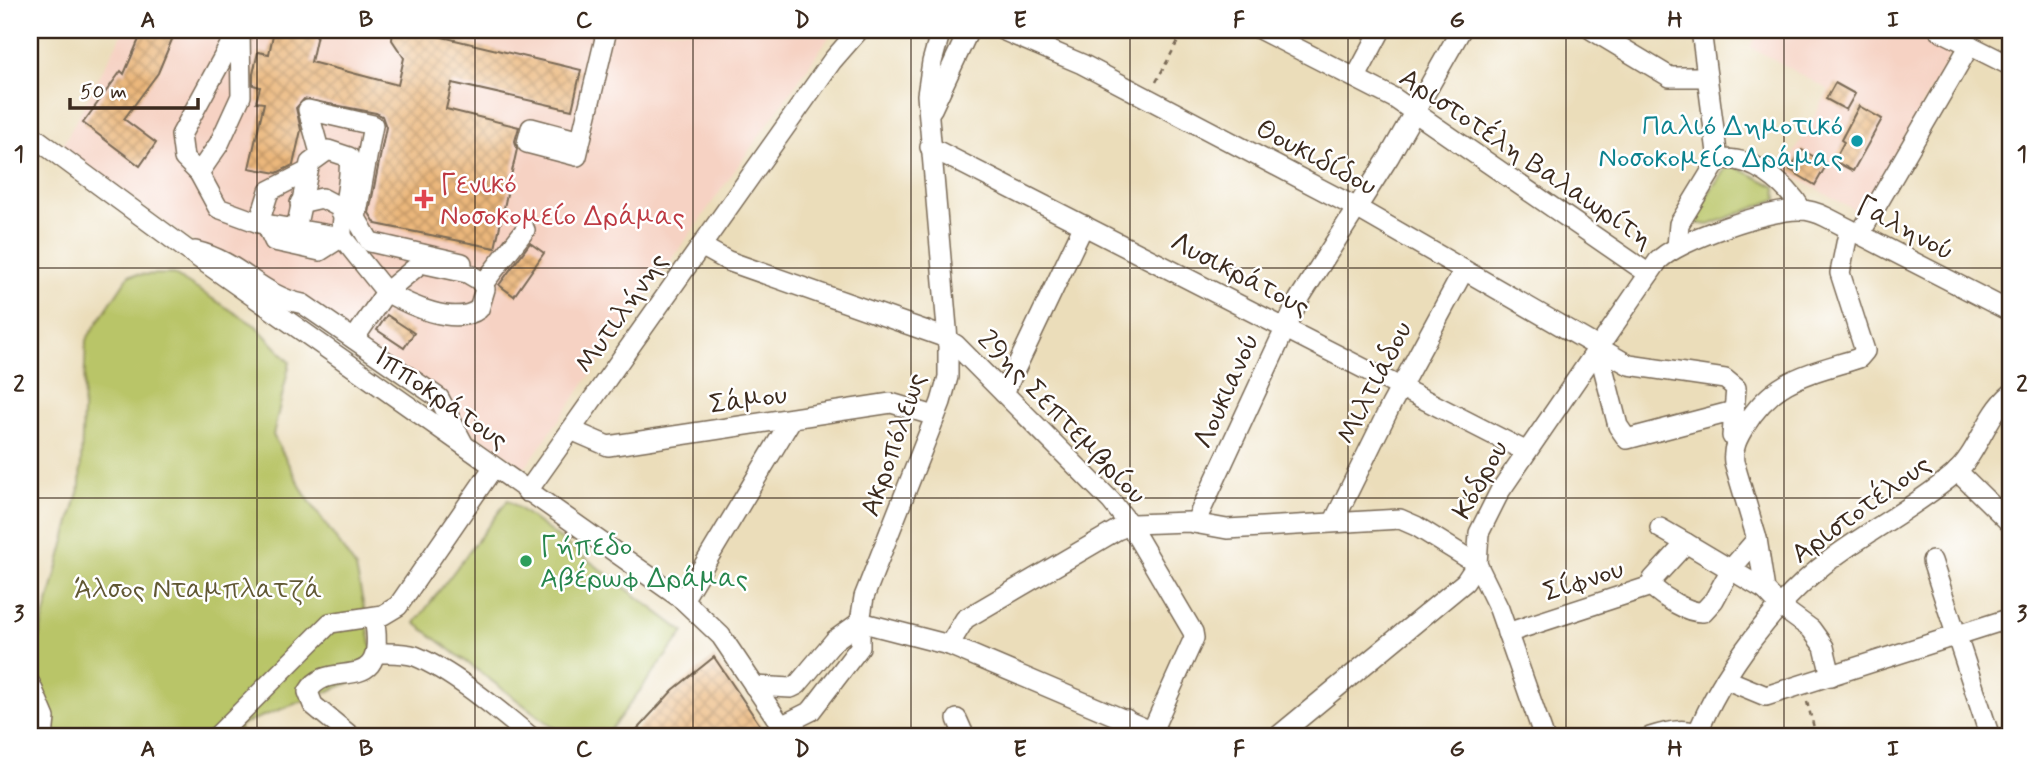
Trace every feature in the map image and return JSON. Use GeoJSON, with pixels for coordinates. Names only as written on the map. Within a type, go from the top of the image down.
{"type":"FeatureCollection","features":[{"type":"Feature","properties":{"kind":"street"},"geometry":{"type":"LineString","coordinates":[[239,30],[181,135],[181,146],[191,168],[199,173],[218,208],[263,223],[342,237]]}},
{"type":"Feature","properties":{"kind":"street"},"geometry":{"type":"LineString","coordinates":[[199,173],[219,144],[241,96],[239,30]]}},
{"type":"Feature","properties":{"kind":"street"},"geometry":{"type":"LineString","coordinates":[[580,141],[607,30]]}},
{"type":"Feature","properties":{"kind":"street","name":"Μυτιλήνης"},"geometry":{"type":"LineString","coordinates":[[527,492],[832,61],[859,30]]}},
{"type":"Feature","properties":{"kind":"street"},"geometry":{"type":"LineString","coordinates":[[929,116],[929,73],[941,30]]}},
{"type":"Feature","properties":{"kind":"street","name":"Ακροπόλεως"},"geometry":{"type":"LineString","coordinates":[[785,732],[811,711],[860,647],[864,597],[948,377],[948,340],[929,116],[970,30]]}},
{"type":"Feature","properties":{"kind":"street","name":"Θουκιδίδου"},"geometry":{"type":"LineString","coordinates":[[1002,30],[1049,49],[1148,97],[1355,207],[1598,348],[1637,367],[1678,370],[1725,379],[1736,388],[1734,411]]}},
{"type":"Feature","properties":{"kind":"street","name":"Αριστοτέλη Βαλαωρίτη"},"geometry":{"type":"LineString","coordinates":[[1261,30],[1356,77],[1415,112],[1649,274]]}},
{"type":"Feature","properties":{"kind":"street"},"geometry":{"type":"LineString","coordinates":[[1356,77],[1381,30]]}},
{"type":"Feature","properties":{"kind":"street","name":"Λουκιανού"},"geometry":{"type":"LineString","coordinates":[[1195,523],[1285,326],[1415,112],[1461,30]]}},
{"type":"Feature","properties":{"kind":"street"},"geometry":{"type":"LineString","coordinates":[[1592,30],[1670,77],[1707,77]]}},
{"type":"Feature","properties":{"kind":"street"},"geometry":{"type":"LineString","coordinates":[[1677,246],[1679,224],[1718,160],[1700,30]]}},
{"type":"Feature","properties":{"kind":"street"},"geometry":{"type":"LineString","coordinates":[[1939,30],[2011,66]]}},
{"type":"Feature","properties":{"kind":"street"},"geometry":{"type":"LineString","coordinates":[[1765,590],[1758,539],[1734,462],[1736,442],[1753,414],[1771,392],[1794,380],[1859,358],[1865,351],[1840,273],[1855,232],[1970,45]]}},
{"type":"Feature","properties":{"kind":"street"},"geometry":{"type":"LineString","coordinates":[[296,229],[310,163],[320,153],[328,150],[349,157],[350,168],[341,212],[342,237],[386,292],[405,302],[439,312],[467,316],[482,304],[485,294],[483,284],[462,262],[370,242],[356,218],[373,125],[308,110],[320,153]]}},
{"type":"Feature","properties":{"kind":"street"},"geometry":{"type":"LineString","coordinates":[[188,124],[199,120],[214,123],[219,144]]}},
{"type":"Feature","properties":{"kind":"street","name":"Ιπποκράτους"},"geometry":{"type":"LineString","coordinates":[[30,134],[186,249],[683,600],[721,636],[785,732]]}},
{"type":"Feature","properties":{"kind":"street","name":"Λυσικράτους"},"geometry":{"type":"LineString","coordinates":[[930,148],[1285,326],[1525,451]]}},
{"type":"Feature","properties":{"kind":"street"},"geometry":{"type":"LineString","coordinates":[[1718,160],[1735,159],[1778,181],[1788,188],[1802,210]]}},
{"type":"Feature","properties":{"kind":"street"},"geometry":{"type":"LineString","coordinates":[[307,171],[269,191],[263,223],[274,241],[320,251],[342,237]]}},
{"type":"Feature","properties":{"kind":"street"},"geometry":{"type":"LineString","coordinates":[[300,203],[322,198],[339,207],[341,212]]}},
{"type":"Feature","properties":{"kind":"street","name":"Γαληνού"},"geometry":{"type":"LineString","coordinates":[[1771,214],[1802,210],[1820,214],[2011,312]]}},
{"type":"Feature","properties":{"kind":"street","name":"Κόδρου"},"geometry":{"type":"LineString","coordinates":[[1278,737],[1444,603],[1465,582],[1477,564],[1477,540],[1483,522],[1525,451],[1658,261],[1677,246],[1771,214]]}},
{"type":"Feature","properties":{"kind":"street"},"geometry":{"type":"LineString","coordinates":[[1004,393],[1084,225]]}},
{"type":"Feature","properties":{"kind":"street"},"geometry":{"type":"LineString","coordinates":[[483,284],[525,230]]}},
{"type":"Feature","properties":{"kind":"street","name":"29ης Σεπτεμβρίου"},"geometry":{"type":"LineString","coordinates":[[701,246],[728,261],[948,340],[1111,501],[1130,524],[1193,632],[1194,638],[1158,734]]}},
{"type":"Feature","properties":{"kind":"street"},"geometry":{"type":"LineString","coordinates":[[186,249],[220,257],[281,299],[303,304],[439,398],[467,449]]}},
{"type":"Feature","properties":{"kind":"street"},"geometry":{"type":"LineString","coordinates":[[354,339],[386,292],[421,263],[462,262]]}},
{"type":"Feature","properties":{"kind":"street","name":"Μιλτιάδου"},"geometry":{"type":"LineString","coordinates":[[1334,521],[1401,386],[1464,270]]}},
{"type":"Feature","properties":{"kind":"street"},"geometry":{"type":"LineString","coordinates":[[404,278],[400,291],[405,302]]}},
{"type":"Feature","properties":{"kind":"street"},"geometry":{"type":"LineString","coordinates":[[1598,348],[1618,426],[1627,439],[1734,411],[1732,436],[1736,442]]}},
{"type":"Feature","properties":{"kind":"street","name":"Αριστοτέλους"},"geometry":{"type":"LineString","coordinates":[[1701,736],[1725,679],[1781,607],[1832,558],[1957,471],[1973,451],[1998,406],[2011,394]]}},
{"type":"Feature","properties":{"kind":"street","name":"Σάμου"},"geometry":{"type":"LineString","coordinates":[[571,430],[608,446],[891,403],[935,416]]}},
{"type":"Feature","properties":{"kind":"street"},"geometry":{"type":"LineString","coordinates":[[683,600],[790,420]]}},
{"type":"Feature","properties":{"kind":"street"},"geometry":{"type":"LineString","coordinates":[[216,737],[330,623],[387,614],[398,606],[494,468]]}},
{"type":"Feature","properties":{"kind":"street"},"geometry":{"type":"LineString","coordinates":[[1957,471],[1977,494],[2011,524]]}},
{"type":"Feature","properties":{"kind":"street"},"geometry":{"type":"LineString","coordinates":[[949,645],[965,619],[1130,524],[1195,523],[1227,529],[1334,521],[1404,520],[1477,564],[1507,634],[1544,737]]}},
{"type":"Feature","properties":{"kind":"street"},"geometry":{"type":"LineString","coordinates":[[1660,528],[1765,590],[1781,607],[1817,636],[1824,647],[1831,676]]}},
{"type":"Feature","properties":{"kind":"street"},"geometry":{"type":"LineString","coordinates":[[1731,569],[1758,539]]}},
{"type":"Feature","properties":{"kind":"street"},"geometry":{"type":"LineString","coordinates":[[1651,586],[1653,579],[1686,543]]}},
{"type":"Feature","properties":{"kind":"street"},"geometry":{"type":"LineString","coordinates":[[1933,561],[1990,737]]}},
{"type":"Feature","properties":{"kind":"street","name":"Σίφνου"},"geometry":{"type":"LineString","coordinates":[[1507,634],[1651,586],[1696,612],[1703,612],[1714,600],[1731,569]]}},
{"type":"Feature","properties":{"kind":"street"},"geometry":{"type":"LineString","coordinates":[[352,737],[313,705],[308,692],[317,682],[368,666],[377,653],[374,617]]}},
{"type":"Feature","properties":{"kind":"street"},"geometry":{"type":"LineString","coordinates":[[1725,679],[1762,696],[2011,618]]}},
{"type":"Feature","properties":{"kind":"street"},"geometry":{"type":"LineString","coordinates":[[754,686],[791,688],[797,685],[835,640],[860,622],[949,645],[1124,728],[1158,734]]}},
{"type":"Feature","properties":{"kind":"street"},"geometry":{"type":"LineString","coordinates":[[377,653],[406,654],[425,661],[531,737]]}},
{"type":"Feature","properties":{"kind":"street"},"geometry":{"type":"LineString","coordinates":[[30,683],[44,718],[43,737]]}},
{"type":"Feature","properties":{"kind":"street"},"geometry":{"type":"LineString","coordinates":[[957,719],[965,737]]}},
{"type":"Feature","properties":{"kind":"street"},"geometry":{"type":"LineString","coordinates":[[1650,737],[1674,729],[1701,736]]}},
{"type":"Feature","properties":{"kind":"path"},"geometry":{"type":"LineString","coordinates":[[1148,97],[1184,30]]}},
{"type":"Feature","properties":{"kind":"path"},"geometry":{"type":"LineString","coordinates":[[1802,685],[1816,735]]}},
{"type":"Feature","properties":{"kind":"shaded area","name":"Γενικό Νοσοκομείο Δράμας"},"geometry":{"type":"Polygon","coordinates":[[[124,30],[834,30],[525,468],[204,250],[62,147],[124,30]]]}},
{"type":"Feature","properties":{"kind":"shaded area"},"geometry":{"type":"Polygon","coordinates":[[[1760,30],[1905,30],[1950,55],[1862,214],[1784,171],[1829,90],[1750,47],[1760,30]]]}},
{"type":"Feature","properties":{"kind":"green space"},"geometry":{"type":"Polygon","coordinates":[[[1732,165],[1776,187],[1777,199],[1709,225],[1696,223],[1694,215],[1725,169],[1732,165]]]}},
{"type":"Feature","properties":{"kind":"green space","name":"Άλσος Νταμπλατζά"},"geometry":{"type":"Polygon","coordinates":[[[173,274],[256,326],[290,362],[273,435],[304,493],[356,568],[372,648],[365,677],[240,725],[240,737],[30,737],[30,670],[80,485],[86,340],[129,275],[173,274]]]}},
{"type":"Feature","properties":{"kind":"green space","name":"Γήπεδο Αβέρωφ Δράμας"},"geometry":{"type":"Polygon","coordinates":[[[508,500],[684,632],[605,737],[566,737],[415,623],[508,500]]]}},
{"type":"Feature","properties":{"kind":"building"},"geometry":{"type":"Polygon","coordinates":[[[143,30],[176,30],[158,73],[124,119],[156,143],[140,166],[83,123],[121,71],[124,74],[143,30]]]}},
{"type":"Feature","properties":{"kind":"building"},"geometry":{"type":"Polygon","coordinates":[[[274,30],[318,30],[311,62],[398,85],[404,58],[392,40],[393,30],[439,30],[438,36],[581,70],[572,110],[452,83],[446,109],[519,127],[515,141],[517,149],[495,248],[376,224],[369,213],[386,127],[382,116],[376,113],[304,99],[296,108],[301,130],[293,165],[277,173],[249,168],[264,103],[256,102],[260,87],[253,85],[253,74],[258,52],[269,54],[274,30]]]}},
{"type":"Feature","properties":{"kind":"building"},"geometry":{"type":"Polygon","coordinates":[[[1835,83],[1855,94],[1846,110],[1826,99],[1835,83]]]}},
{"type":"Feature","properties":{"kind":"building","name":"Παλιό Δημοτικό Νοσοκομείο Δράμας"},"geometry":{"type":"Polygon","coordinates":[[[1859,106],[1882,119],[1853,171],[1834,161],[1844,142],[1841,140],[1859,106]]]}},
{"type":"Feature","properties":{"kind":"building"},"geometry":{"type":"Polygon","coordinates":[[[1802,150],[1827,164],[1815,185],[1790,170],[1802,150]]]}},
{"type":"Feature","properties":{"kind":"building"},"geometry":{"type":"Polygon","coordinates":[[[530,243],[544,253],[514,296],[499,285],[530,243]]]}},
{"type":"Feature","properties":{"kind":"building"},"geometry":{"type":"Polygon","coordinates":[[[387,315],[414,333],[404,348],[377,330],[387,315]]]}},
{"type":"Feature","properties":{"kind":"building"},"geometry":{"type":"Polygon","coordinates":[[[714,657],[768,737],[630,737],[673,690],[714,657]]]}},
{"type":"Feature","properties":{"kind":"place","name":"Παλιό Δημοτικό Νοσοκομείο Δράμας"},"geometry":{"type":"Point","coordinates":[1857,141]}},
{"type":"Feature","properties":{"kind":"place","name":"Γενικό Νοσοκομείο Δράμας"},"geometry":{"type":"Point","coordinates":[424,199]}},
{"type":"Feature","properties":{"kind":"place","name":"Γήπεδο Αβέρωφ Δράμας"},"geometry":{"type":"Point","coordinates":[526,561]}}]}
